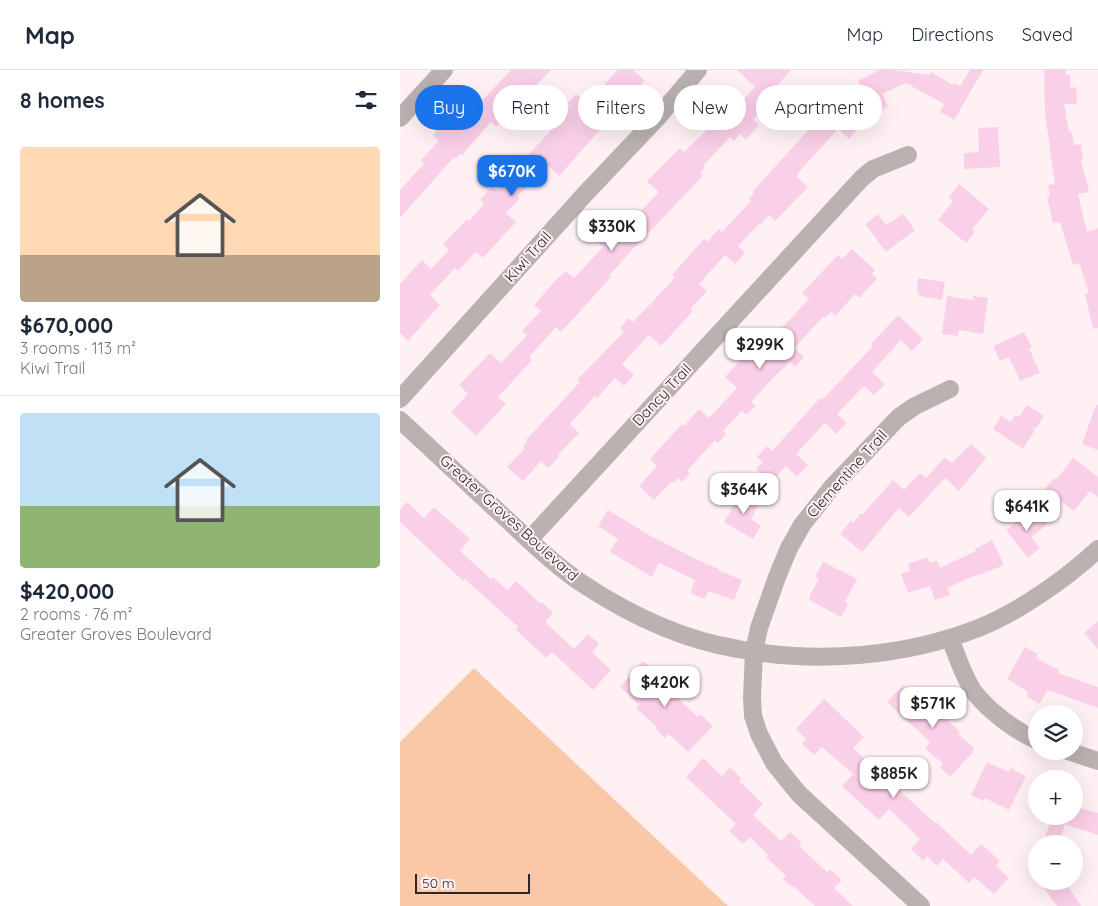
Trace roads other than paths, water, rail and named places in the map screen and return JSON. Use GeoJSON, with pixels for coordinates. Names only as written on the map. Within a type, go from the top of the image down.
{"type":"FeatureCollection","features":[{"type":"Feature","properties":{"kind":"street"},"geometry":{"type":"LineString","coordinates":[[400,118],[444,70]]}},
{"type":"Feature","properties":{"kind":"street","name":"Kiwi Trail"},"geometry":{"type":"LineString","coordinates":[[400,399],[585,194],[658,117],[698,70]]}},
{"type":"Feature","properties":{"kind":"street","name":"Dancy Trail"},"geometry":{"type":"LineString","coordinates":[[529,540],[862,178],[873,169],[908,155]]}},
{"type":"Feature","properties":{"kind":"street","name":"Clementine Trail"},"geometry":{"type":"LineString","coordinates":[[921,906],[799,794],[774,763],[759,734],[753,716],[754,652],[759,628],[777,576],[789,548],[802,525],[832,487],[899,417],[915,406],[950,390]]}},
{"type":"Feature","properties":{"kind":"street","name":"Greater Groves Boulevard"},"geometry":{"type":"LineString","coordinates":[[400,420],[529,540],[582,583],[632,612],[685,635],[754,652],[830,656],[867,654],[913,647],[950,638],[982,627],[1006,615],[1055,583],[1084,562],[1098,549]]}},
{"type":"Feature","properties":{"kind":"street"},"geometry":{"type":"LineString","coordinates":[[950,638],[966,678],[974,692],[991,709],[1028,735]]}},
{"type":"Feature","properties":{"kind":"street"},"geometry":{"type":"LineString","coordinates":[[1083,756],[1098,761]]}}]}
